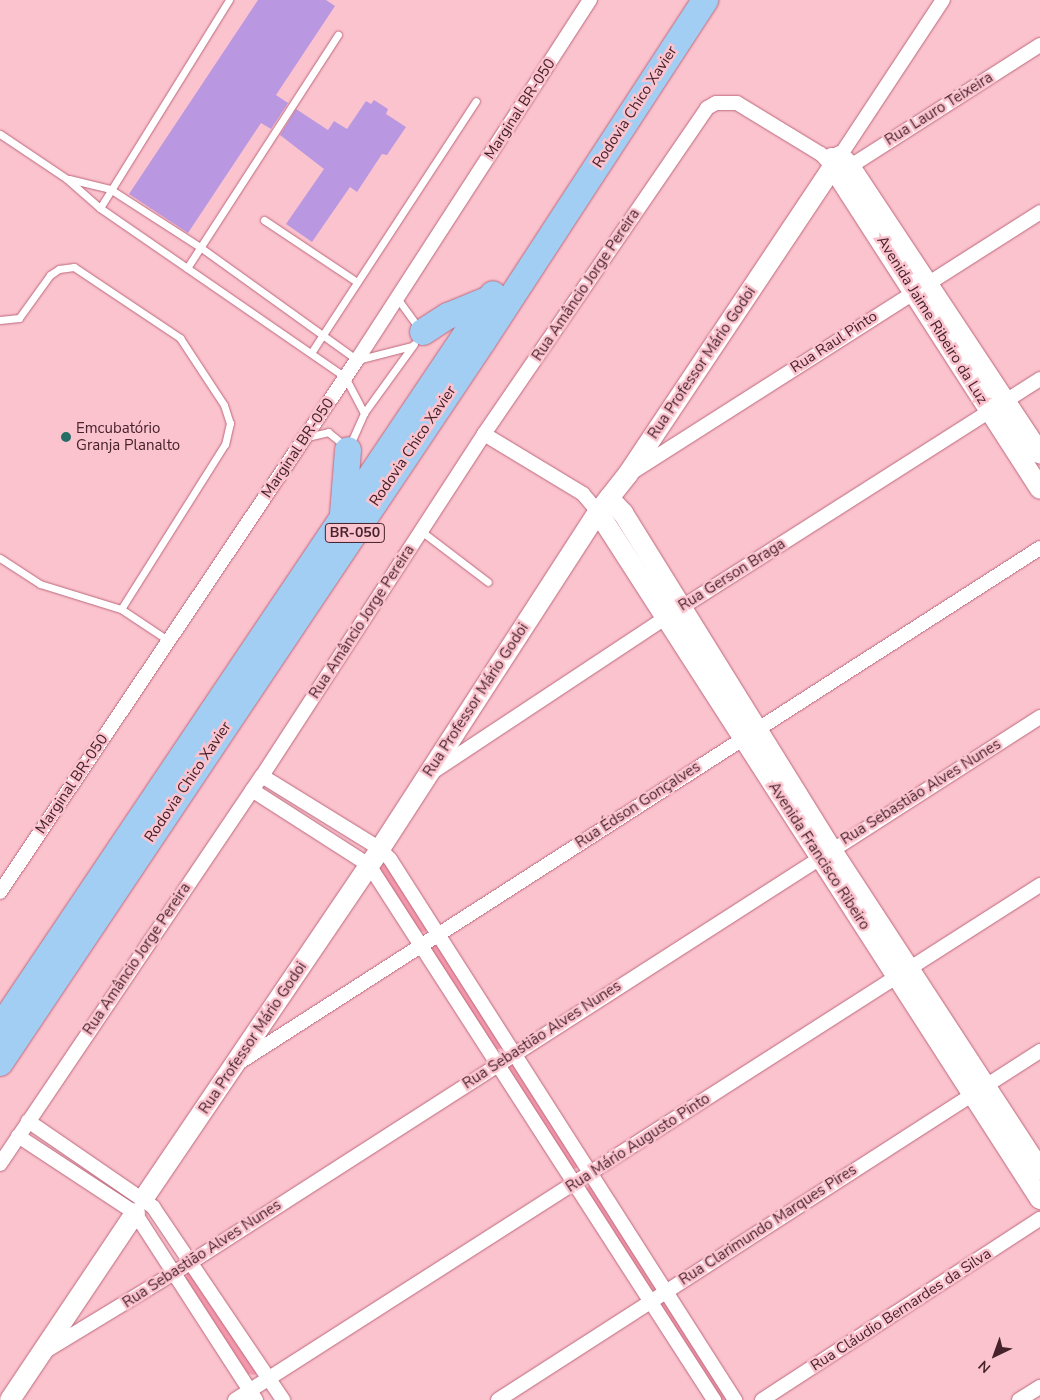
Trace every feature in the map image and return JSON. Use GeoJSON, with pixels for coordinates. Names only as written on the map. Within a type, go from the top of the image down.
{"type":"FeatureCollection","features":[{"type":"Feature","properties":{"kind":"highway","name":"Rodovia Chico Xavier"},"geometry":{"type":"LineString","coordinates":[[0,1028],[489,299],[684,0]]}},
{"type":"Feature","properties":{"kind":"highway","name":"Rodovia Chico Xavier"},"geometry":{"type":"LineString","coordinates":[[0,1063],[483,341],[705,0]]}},
{"type":"Feature","properties":{"kind":"highway"},"geometry":{"type":"LineString","coordinates":[[418,339],[448,316],[489,299]]}},
{"type":"Feature","properties":{"kind":"highway"},"geometry":{"type":"LineString","coordinates":[[343,516],[348,450]]}},
{"type":"Feature","properties":{"kind":"street","name":"Marginal BR-050"},"geometry":{"type":"LineString","coordinates":[[0,892],[357,360],[590,0]]}},
{"type":"Feature","properties":{"kind":"street","name":"Rua Professor Mário Godoi"},"geometry":{"type":"LineString","coordinates":[[10,1400],[44,1352],[374,857],[604,505],[628,474],[943,0]]}},
{"type":"Feature","properties":{"kind":"street","name":"Rua Lauro Teixeira"},"geometry":{"type":"LineString","coordinates":[[836,163],[1040,44]]}},
{"type":"Feature","properties":{"kind":"street","name":"Rua Amâncio Jorge Pereira"},"geometry":{"type":"LineString","coordinates":[[0,1164],[262,776],[484,434],[707,108],[727,101],[737,103]]}},
{"type":"Feature","properties":{"kind":"street","name":"Avenida Jaime Ribeiro da Luz"},"geometry":{"type":"LineString","coordinates":[[737,103],[836,163],[921,287],[998,406],[1040,488]]}},
{"type":"Feature","properties":{"kind":"street","name":"Rua Raul Pinto"},"geometry":{"type":"LineString","coordinates":[[628,474],[1040,212]]}},
{"type":"Feature","properties":{"kind":"street","name":"Rua Gerson Braga"},"geometry":{"type":"LineString","coordinates":[[427,776],[665,618],[1040,379]]}},
{"type":"Feature","properties":{"kind":"street","name":"Avenida Jaime Ribeiro da Luz"},"geometry":{"type":"LineString","coordinates":[[998,406],[1040,454]]}},
{"type":"Feature","properties":{"kind":"street"},"geometry":{"type":"LineString","coordinates":[[484,434],[604,505]]}},
{"type":"Feature","properties":{"kind":"street","name":"Avenida Francisco Ribeiro"},"geometry":{"type":"LineString","coordinates":[[604,505],[623,513],[682,607],[751,733],[978,1090],[1040,1199]]}},
{"type":"Feature","properties":{"kind":"street","name":"Avenida Francisco Ribeiro"},"geometry":{"type":"LineString","coordinates":[[604,505],[665,618],[751,733]]}},
{"type":"Feature","properties":{"kind":"street","name":"Rua Édson Gonçalves"},"geometry":{"type":"LineString","coordinates":[[237,1063],[419,944],[1040,548]]}},
{"type":"Feature","properties":{"kind":"street","name":"Rua Sebastião Alves Nunes"},"geometry":{"type":"LineString","coordinates":[[44,1352],[192,1261],[513,1053],[1040,717]]}},
{"type":"Feature","properties":{"kind":"street"},"geometry":{"type":"LineString","coordinates":[[262,776],[374,857],[419,944],[714,1400]]}},
{"type":"Feature","properties":{"kind":"street"},"geometry":{"type":"LineString","coordinates":[[252,790],[374,857],[390,859],[436,934],[735,1400]]}},
{"type":"Feature","properties":{"kind":"street","name":"Rua Mário Augusto Pinto"},"geometry":{"type":"LineString","coordinates":[[235,1400],[253,1395],[269,1377],[591,1174],[1040,885]]}},
{"type":"Feature","properties":{"kind":"street","name":"Rua Clarimundo Marques Pires"},"geometry":{"type":"LineString","coordinates":[[498,1400],[651,1302],[665,1290],[1040,1051]]}},
{"type":"Feature","properties":{"kind":"street","name":"Avenida Francisco Ribeiro"},"geometry":{"type":"LineString","coordinates":[[978,1090],[1040,1170]]}},
{"type":"Feature","properties":{"kind":"street"},"geometry":{"type":"LineString","coordinates":[[28,1121],[140,1206],[192,1261],[283,1400]]}},
{"type":"Feature","properties":{"kind":"street"},"geometry":{"type":"LineString","coordinates":[[18,1136],[140,1206],[174,1272],[253,1395]]}},
{"type":"Feature","properties":{"kind":"street","name":"Rua Cláudio Bernardes da Silva"},"geometry":{"type":"LineString","coordinates":[[762,1400],[1040,1219]]}},
{"type":"Feature","properties":{"kind":"street"},"geometry":{"type":"LineString","coordinates":[[1020,1400],[1040,1386]]}},
{"type":"Feature","properties":{"kind":"lane"},"geometry":{"type":"LineString","coordinates":[[100,208],[110,189],[229,0]]}},
{"type":"Feature","properties":{"kind":"lane"},"geometry":{"type":"LineString","coordinates":[[187,268],[338,35]]}},
{"type":"Feature","properties":{"kind":"lane"},"geometry":{"type":"LineString","coordinates":[[311,353],[476,101]]}},
{"type":"Feature","properties":{"kind":"lane"},"geometry":{"type":"LineString","coordinates":[[0,134],[67,178],[100,208],[345,377],[364,413]]}},
{"type":"Feature","properties":{"kind":"lane"},"geometry":{"type":"LineString","coordinates":[[67,178],[110,189],[200,247],[357,360],[418,339]]}},
{"type":"Feature","properties":{"kind":"lane"},"geometry":{"type":"LineString","coordinates":[[264,220],[357,282]]}},
{"type":"Feature","properties":{"kind":"lane"},"geometry":{"type":"LineString","coordinates":[[0,320],[19,318],[50,275],[59,269],[74,267],[180,338],[224,405],[230,423],[226,444],[121,610]]}},
{"type":"Feature","properties":{"kind":"lane"},"geometry":{"type":"LineString","coordinates":[[397,298],[418,339]]}},
{"type":"Feature","properties":{"kind":"lane"},"geometry":{"type":"LineString","coordinates":[[348,450],[364,413],[418,339]]}},
{"type":"Feature","properties":{"kind":"lane"},"geometry":{"type":"LineString","coordinates":[[304,438],[328,432],[342,440],[348,450]]}},
{"type":"Feature","properties":{"kind":"lane"},"geometry":{"type":"LineString","coordinates":[[421,531],[488,582]]}},
{"type":"Feature","properties":{"kind":"lane"},"geometry":{"type":"LineString","coordinates":[[0,558],[40,584],[121,610],[169,640]]}},
{"type":"Feature","properties":{"kind":"shaded area"},"geometry":{"type":"Polygon","coordinates":[[[383,860],[428,928],[425,932],[418,931],[378,868],[383,860]]]}},
{"type":"Feature","properties":{"kind":"shaded area"},"geometry":{"type":"Polygon","coordinates":[[[431,945],[439,946],[502,1045],[500,1049],[496,1049],[430,952],[431,945]]]}},
{"type":"Feature","properties":{"kind":"shaded area"},"geometry":{"type":"Polygon","coordinates":[[[512,1064],[579,1165],[577,1168],[573,1169],[507,1072],[508,1065],[512,1064]]]}},
{"type":"Feature","properties":{"kind":"shaded area"},"geometry":{"type":"Polygon","coordinates":[[[591,1185],[657,1286],[655,1290],[648,1289],[585,1189],[591,1185]]]}},
{"type":"Feature","properties":{"kind":"shaded area"},"geometry":{"type":"Polygon","coordinates":[[[187,1271],[191,1271],[257,1372],[255,1375],[248,1374],[186,1278],[187,1271]]]}},
{"type":"Feature","properties":{"kind":"shaded area"},"geometry":{"type":"Polygon","coordinates":[[[665,1301],[732,1400],[720,1400],[660,1305],[665,1301]]]}},
{"type":"Feature","properties":{"kind":"building"},"geometry":{"type":"Polygon","coordinates":[[[258,0],[326,0],[335,6],[276,95],[288,103],[271,129],[261,123],[188,233],[129,194],[258,0]]]}},
{"type":"Feature","properties":{"kind":"building"},"geometry":{"type":"Polygon","coordinates":[[[374,100],[388,109],[386,114],[406,127],[387,155],[382,154],[357,192],[350,187],[312,242],[286,224],[324,169],[280,135],[296,109],[328,130],[334,121],[347,129],[366,101],[371,104],[374,100]]]}},
{"type":"Feature","properties":{"kind":"place","name":"Emcubatório Granja Planalto"},"geometry":{"type":"Point","coordinates":[66,437]}}]}
